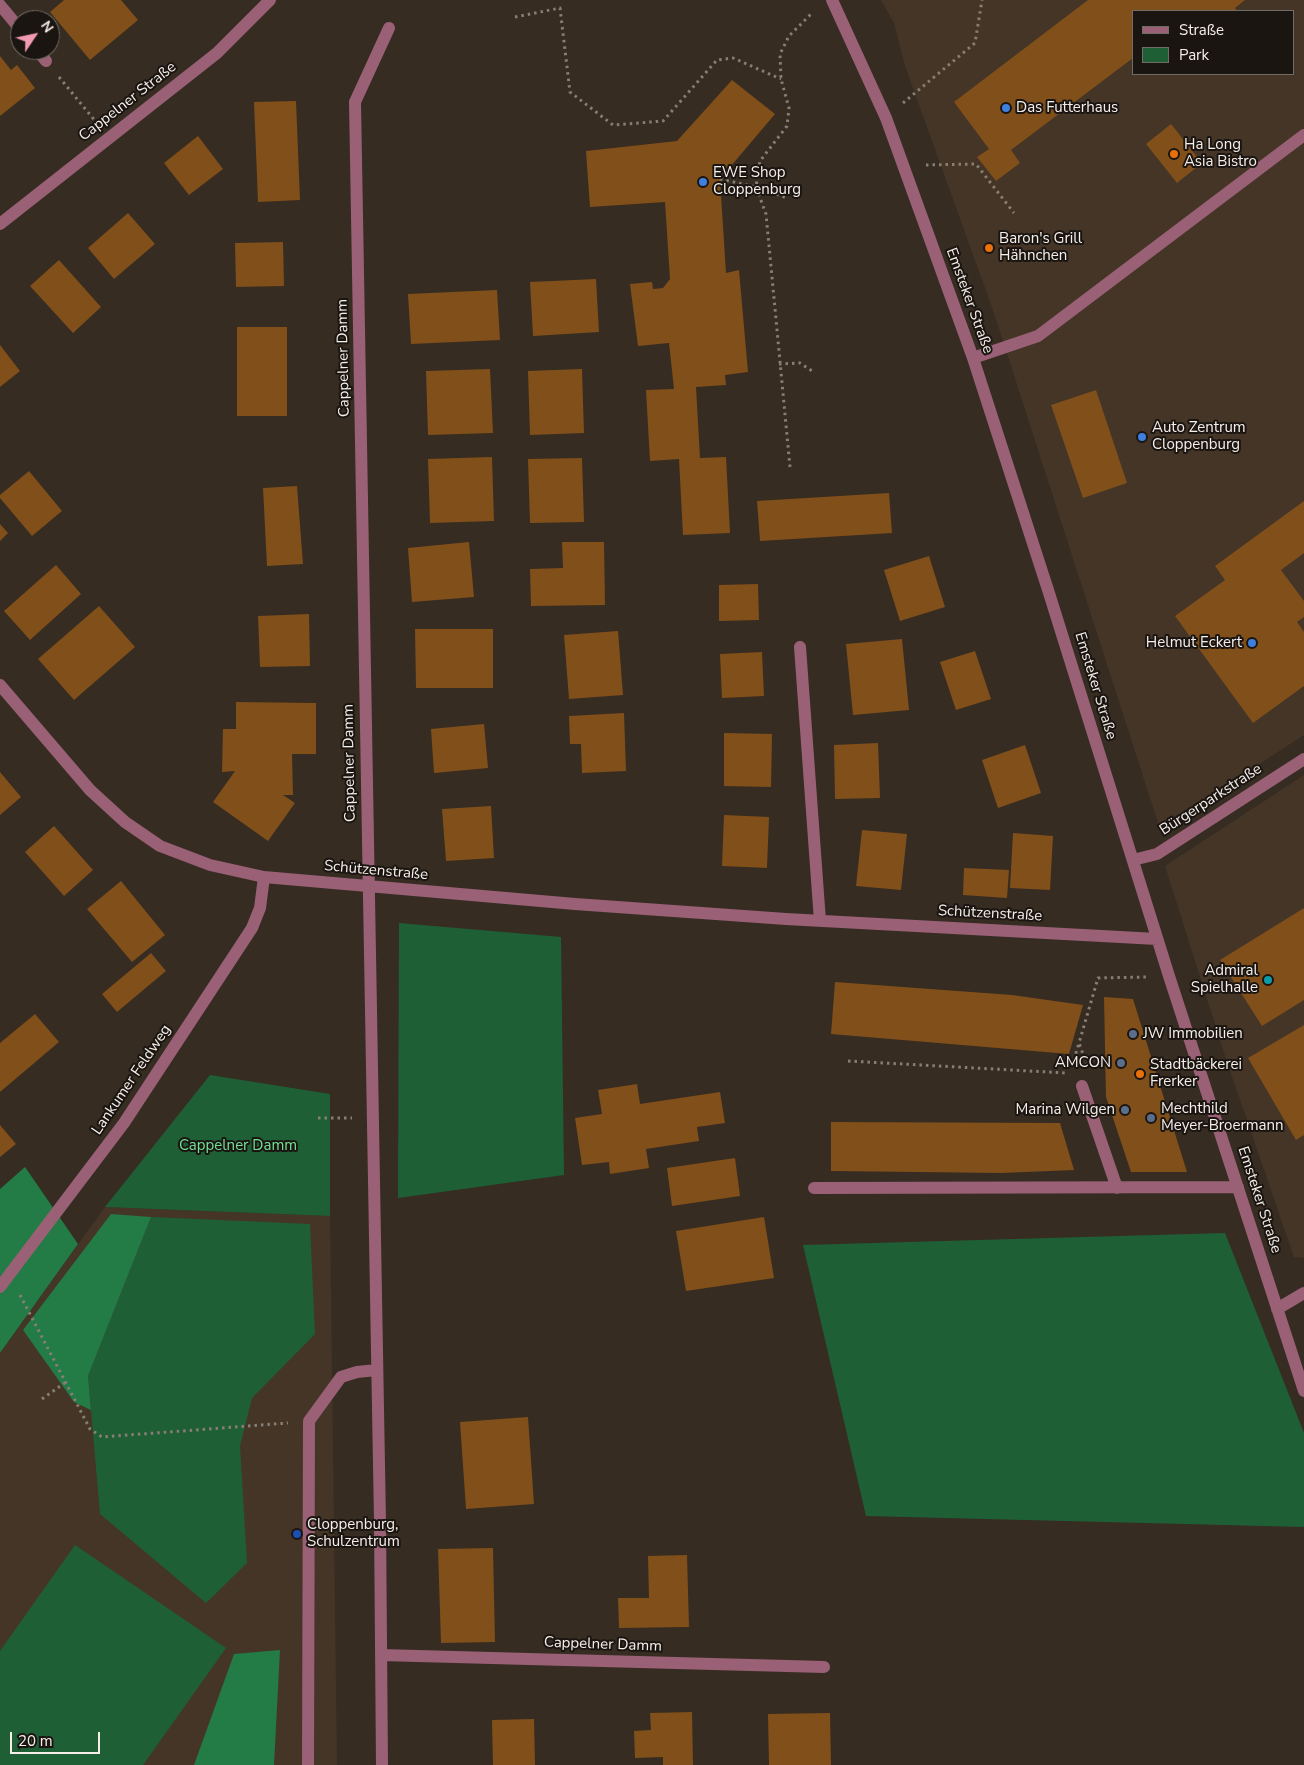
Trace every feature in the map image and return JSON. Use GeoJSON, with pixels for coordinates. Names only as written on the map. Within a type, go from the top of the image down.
{"type":"FeatureCollection","features":[{"type":"Feature","properties":{"kind":"street","name":"Cappelner Straße"},"geometry":{"type":"LineString","coordinates":[[0,224],[217,53],[270,0]]}},
{"type":"Feature","properties":{"kind":"street","name":"Emsteker Straße"},"geometry":{"type":"LineString","coordinates":[[832,1],[886,118],[973,358],[1157,939],[1304,1391]]}},
{"type":"Feature","properties":{"kind":"street"},"geometry":{"type":"LineString","coordinates":[[0,5],[10,17]]}},
{"type":"Feature","properties":{"kind":"street","name":"Cappelner Damm"},"geometry":{"type":"LineString","coordinates":[[382,1765],[355,102],[390,28]]}},
{"type":"Feature","properties":{"kind":"street"},"geometry":{"type":"LineString","coordinates":[[973,358],[1038,336],[1304,135]]}},
{"type":"Feature","properties":{"kind":"street"},"geometry":{"type":"LineString","coordinates":[[800,647],[820,921]]}},
{"type":"Feature","properties":{"kind":"street","name":"Schützenstraße"},"geometry":{"type":"LineString","coordinates":[[0,685],[90,790],[125,822],[160,846],[210,865],[264,877],[575,904],[820,921],[1157,939]]}},
{"type":"Feature","properties":{"kind":"street","name":"Bürgerparkstraße"},"geometry":{"type":"LineString","coordinates":[[1133,860],[1157,854],[1304,759]]}},
{"type":"Feature","properties":{"kind":"street","name":"Lankumer Feldweg"},"geometry":{"type":"LineString","coordinates":[[0,1287],[124,1124],[252,928],[260,908],[264,877]]}},
{"type":"Feature","properties":{"kind":"street"},"geometry":{"type":"LineString","coordinates":[[1082,1086],[1117,1188]]}},
{"type":"Feature","properties":{"kind":"street"},"geometry":{"type":"LineString","coordinates":[[814,1188],[1238,1187]]}},
{"type":"Feature","properties":{"kind":"street"},"geometry":{"type":"LineString","coordinates":[[1277,1309],[1304,1293]]}},
{"type":"Feature","properties":{"kind":"street"},"geometry":{"type":"LineString","coordinates":[[308,1765],[308,1422],[341,1378],[357,1372],[377,1370]]}},
{"type":"Feature","properties":{"kind":"street","name":"Cappelner Damm"},"geometry":{"type":"LineString","coordinates":[[381,1655],[824,1667]]}},
{"type":"Feature","properties":{"kind":"path"},"geometry":{"type":"LineString","coordinates":[[886,118],[974,43],[982,0]]}},
{"type":"Feature","properties":{"kind":"path"},"geometry":{"type":"LineString","coordinates":[[790,468],[766,214],[756,187],[760,161],[787,126],[789,108],[781,79],[780,54],[789,36],[808,14],[832,1]]}},
{"type":"Feature","properties":{"kind":"path"},"geometry":{"type":"LineString","coordinates":[[514,16],[560,8],[570,92],[613,126],[663,121],[717,60],[733,58],[781,79]]}},
{"type":"Feature","properties":{"kind":"path"},"geometry":{"type":"LineString","coordinates":[[46,61],[109,138]]}},
{"type":"Feature","properties":{"kind":"path"},"geometry":{"type":"LineString","coordinates":[[903,166],[976,164],[1014,213]]}},
{"type":"Feature","properties":{"kind":"path"},"geometry":{"type":"LineString","coordinates":[[720,179],[756,187],[787,198]]}},
{"type":"Feature","properties":{"kind":"path"},"geometry":{"type":"LineString","coordinates":[[779,364],[800,363],[816,373]]}},
{"type":"Feature","properties":{"kind":"path"},"geometry":{"type":"LineString","coordinates":[[848,1061],[1070,1073],[1098,978],[1169,976]]}},
{"type":"Feature","properties":{"kind":"path"},"geometry":{"type":"LineString","coordinates":[[1079,1043],[1093,1082],[1082,1086]]}},
{"type":"Feature","properties":{"kind":"path"},"geometry":{"type":"LineString","coordinates":[[318,1118],[352,1118]]}},
{"type":"Feature","properties":{"kind":"path"},"geometry":{"type":"LineString","coordinates":[[10,1274],[90,1429],[102,1437],[308,1422]]}},
{"type":"Feature","properties":{"kind":"path"},"geometry":{"type":"LineString","coordinates":[[42,1399],[66,1382]]}},
{"type":"Feature","properties":{"kind":"shaded area"},"geometry":{"type":"Polygon","coordinates":[[[881,0],[1304,0],[1304,735],[1160,829],[994,313],[905,66],[894,23],[881,0]]]}},
{"type":"Feature","properties":{"kind":"shaded area"},"geometry":{"type":"Polygon","coordinates":[[[1304,775],[1304,1258],[1294,1257],[1226,1059],[1165,866],[1304,775]]]}},
{"type":"Feature","properties":{"kind":"shaded area"},"geometry":{"type":"Polygon","coordinates":[[[105,1207],[330,1216],[337,1765],[0,1765],[0,1353],[105,1207]]]}},
{"type":"Feature","properties":{"kind":"green space"},"geometry":{"type":"Polygon","coordinates":[[[399,923],[561,937],[564,1175],[398,1198],[399,923]]]}},
{"type":"Feature","properties":{"kind":"green space","name":"Cappelner Damm"},"geometry":{"type":"Polygon","coordinates":[[[210,1075],[330,1094],[330,1216],[105,1207],[210,1075]]]}},
{"type":"Feature","properties":{"kind":"green space"},"geometry":{"type":"Polygon","coordinates":[[[25,1167],[78,1244],[0,1353],[0,1189],[25,1167]]]}},
{"type":"Feature","properties":{"kind":"green space"},"geometry":{"type":"Polygon","coordinates":[[[111,1214],[151,1217],[88,1376],[91,1410],[74,1402],[23,1330],[111,1214]]]}},
{"type":"Feature","properties":{"kind":"green space"},"geometry":{"type":"Polygon","coordinates":[[[151,1217],[310,1224],[315,1334],[252,1398],[240,1446],[247,1563],[206,1603],[100,1514],[88,1376],[151,1217]]]}},
{"type":"Feature","properties":{"kind":"green space"},"geometry":{"type":"Polygon","coordinates":[[[1225,1233],[1304,1433],[1304,1527],[866,1516],[803,1245],[1225,1233]]]}},
{"type":"Feature","properties":{"kind":"green space"},"geometry":{"type":"Polygon","coordinates":[[[75,1545],[226,1648],[143,1765],[0,1765],[0,1651],[75,1545]]]}},
{"type":"Feature","properties":{"kind":"green space"},"geometry":{"type":"Polygon","coordinates":[[[280,1650],[274,1765],[194,1765],[234,1654],[280,1650]]]}},
{"type":"Feature","properties":{"kind":"building"},"geometry":{"type":"Polygon","coordinates":[[[64,0],[121,0],[138,20],[90,60],[60,24],[60,10],[52,10],[64,0]]]}},
{"type":"Feature","properties":{"kind":"building"},"geometry":{"type":"Polygon","coordinates":[[[1088,0],[1245,0],[1235,8],[1236,10],[1132,10],[1132,59],[1011,150],[1020,163],[996,181],[977,157],[989,149],[954,102],[1088,0]]]}},
{"type":"Feature","properties":{"kind":"building"},"geometry":{"type":"Polygon","coordinates":[[[0,56],[11,70],[17,65],[35,88],[0,116],[0,56]]]}},
{"type":"Feature","properties":{"kind":"building"},"geometry":{"type":"Polygon","coordinates":[[[732,80],[775,114],[720,179],[726,273],[739,270],[748,372],[725,375],[726,385],[696,387],[700,458],[726,457],[730,533],[683,535],[679,459],[650,461],[646,390],[674,389],[669,343],[638,346],[630,284],[652,282],[653,289],[663,288],[670,279],[665,202],[590,207],[586,151],[677,141],[732,80]]]}},
{"type":"Feature","properties":{"kind":"building"},"geometry":{"type":"Polygon","coordinates":[[[296,101],[300,200],[258,202],[254,102],[296,101]]]}},
{"type":"Feature","properties":{"kind":"building","name":"Ha Long Asia Bistro"},"geometry":{"type":"Polygon","coordinates":[[[1171,124],[1202,163],[1177,183],[1146,144],[1171,124]]]}},
{"type":"Feature","properties":{"kind":"building"},"geometry":{"type":"Polygon","coordinates":[[[198,136],[223,169],[189,195],[164,163],[198,136]]]}},
{"type":"Feature","properties":{"kind":"building"},"geometry":{"type":"Polygon","coordinates":[[[128,213],[155,244],[114,279],[88,248],[128,213]]]}},
{"type":"Feature","properties":{"kind":"building"},"geometry":{"type":"Polygon","coordinates":[[[283,242],[284,286],[236,287],[235,243],[283,242]]]}},
{"type":"Feature","properties":{"kind":"building"},"geometry":{"type":"Polygon","coordinates":[[[59,260],[101,307],[73,333],[30,286],[59,260]]]}},
{"type":"Feature","properties":{"kind":"building"},"geometry":{"type":"Polygon","coordinates":[[[596,279],[599,332],[533,336],[530,282],[596,279]]]}},
{"type":"Feature","properties":{"kind":"building"},"geometry":{"type":"Polygon","coordinates":[[[497,290],[500,340],[411,344],[408,294],[497,290]]]}},
{"type":"Feature","properties":{"kind":"building"},"geometry":{"type":"Polygon","coordinates":[[[237,327],[287,327],[287,416],[237,416],[237,327]]]}},
{"type":"Feature","properties":{"kind":"building"},"geometry":{"type":"Polygon","coordinates":[[[0,345],[20,371],[0,387],[0,345]]]}},
{"type":"Feature","properties":{"kind":"building"},"geometry":{"type":"Polygon","coordinates":[[[490,369],[493,433],[428,435],[426,371],[490,369]]]}},
{"type":"Feature","properties":{"kind":"building"},"geometry":{"type":"Polygon","coordinates":[[[582,369],[584,433],[530,435],[528,371],[582,369]]]}},
{"type":"Feature","properties":{"kind":"building"},"geometry":{"type":"Polygon","coordinates":[[[1096,390],[1127,483],[1083,498],[1051,405],[1096,390]]]}},
{"type":"Feature","properties":{"kind":"building"},"geometry":{"type":"Polygon","coordinates":[[[492,457],[494,521],[430,523],[428,459],[492,457]]]}},
{"type":"Feature","properties":{"kind":"building"},"geometry":{"type":"Polygon","coordinates":[[[582,458],[584,522],[530,523],[528,459],[582,458]]]}},
{"type":"Feature","properties":{"kind":"building"},"geometry":{"type":"Polygon","coordinates":[[[29,471],[62,511],[32,536],[0,498],[0,495],[29,471]]]}},
{"type":"Feature","properties":{"kind":"building"},"geometry":{"type":"Polygon","coordinates":[[[297,486],[303,564],[267,566],[263,488],[297,486]]]}},
{"type":"Feature","properties":{"kind":"building"},"geometry":{"type":"Polygon","coordinates":[[[889,493],[892,533],[760,541],[757,501],[889,493]]]}},
{"type":"Feature","properties":{"kind":"building"},"geometry":{"type":"Polygon","coordinates":[[[1304,501],[1304,553],[1281,570],[1304,601],[1304,617],[1297,622],[1304,632],[1304,686],[1253,723],[1175,616],[1225,580],[1215,566],[1304,501]]]}},
{"type":"Feature","properties":{"kind":"building"},"geometry":{"type":"Polygon","coordinates":[[[0,524],[8,533],[0,541],[0,524]]]}},
{"type":"Feature","properties":{"kind":"building"},"geometry":{"type":"Polygon","coordinates":[[[469,542],[474,597],[412,602],[408,548],[469,542]]]}},
{"type":"Feature","properties":{"kind":"building"},"geometry":{"type":"Polygon","coordinates":[[[562,542],[604,542],[605,605],[531,606],[530,569],[563,568],[562,542]]]}},
{"type":"Feature","properties":{"kind":"building"},"geometry":{"type":"Polygon","coordinates":[[[929,556],[945,607],[900,621],[884,570],[929,556]]]}},
{"type":"Feature","properties":{"kind":"building"},"geometry":{"type":"Polygon","coordinates":[[[56,565],[81,594],[30,640],[4,611],[56,565]]]}},
{"type":"Feature","properties":{"kind":"building"},"geometry":{"type":"Polygon","coordinates":[[[758,584],[759,620],[719,621],[719,585],[758,584]]]}},
{"type":"Feature","properties":{"kind":"building"},"geometry":{"type":"Polygon","coordinates":[[[99,606],[135,647],[74,700],[38,659],[99,606]]]}},
{"type":"Feature","properties":{"kind":"building"},"geometry":{"type":"Polygon","coordinates":[[[309,614],[310,666],[260,667],[258,616],[309,614]]]}},
{"type":"Feature","properties":{"kind":"building"},"geometry":{"type":"Polygon","coordinates":[[[415,629],[493,629],[493,688],[416,688],[415,629]]]}},
{"type":"Feature","properties":{"kind":"building"},"geometry":{"type":"Polygon","coordinates":[[[618,631],[623,695],[569,699],[564,635],[618,631]]]}},
{"type":"Feature","properties":{"kind":"building"},"geometry":{"type":"Polygon","coordinates":[[[902,639],[909,710],[853,715],[846,644],[902,639]]]}},
{"type":"Feature","properties":{"kind":"building"},"geometry":{"type":"Polygon","coordinates":[[[975,651],[991,699],[956,710],[940,662],[975,651]]]}},
{"type":"Feature","properties":{"kind":"building"},"geometry":{"type":"Polygon","coordinates":[[[762,652],[764,696],[722,698],[720,654],[762,652]]]}},
{"type":"Feature","properties":{"kind":"building"},"geometry":{"type":"Polygon","coordinates":[[[236,702],[316,703],[316,754],[292,754],[293,795],[283,795],[295,803],[268,841],[213,802],[235,771],[222,772],[223,729],[236,729],[236,702]]]}},
{"type":"Feature","properties":{"kind":"building"},"geometry":{"type":"Polygon","coordinates":[[[624,713],[626,771],[582,773],[581,744],[570,744],[569,716],[624,713]]]}},
{"type":"Feature","properties":{"kind":"building"},"geometry":{"type":"Polygon","coordinates":[[[484,724],[488,768],[434,773],[431,729],[484,724]]]}},
{"type":"Feature","properties":{"kind":"building"},"geometry":{"type":"Polygon","coordinates":[[[724,733],[772,734],[771,787],[724,786],[724,733]]]}},
{"type":"Feature","properties":{"kind":"building"},"geometry":{"type":"Polygon","coordinates":[[[878,743],[880,798],[835,799],[834,745],[878,743]]]}},
{"type":"Feature","properties":{"kind":"building"},"geometry":{"type":"Polygon","coordinates":[[[1025,745],[1041,793],[998,808],[982,760],[1025,745]]]}},
{"type":"Feature","properties":{"kind":"building"},"geometry":{"type":"Polygon","coordinates":[[[0,772],[21,797],[0,815],[0,772]]]}},
{"type":"Feature","properties":{"kind":"building"},"geometry":{"type":"Polygon","coordinates":[[[491,806],[494,858],[446,861],[442,809],[491,806]]]}},
{"type":"Feature","properties":{"kind":"building"},"geometry":{"type":"Polygon","coordinates":[[[724,815],[769,817],[767,868],[722,866],[724,815]]]}},
{"type":"Feature","properties":{"kind":"building"},"geometry":{"type":"Polygon","coordinates":[[[54,826],[93,870],[64,896],[25,852],[54,826]]]}},
{"type":"Feature","properties":{"kind":"building"},"geometry":{"type":"Polygon","coordinates":[[[862,830],[907,834],[901,890],[856,886],[862,830]]]}},
{"type":"Feature","properties":{"kind":"building"},"geometry":{"type":"Polygon","coordinates":[[[1013,833],[1053,836],[1050,890],[1010,888],[1013,833]]]}},
{"type":"Feature","properties":{"kind":"building"},"geometry":{"type":"Polygon","coordinates":[[[964,868],[1009,870],[1007,898],[963,895],[964,868]]]}},
{"type":"Feature","properties":{"kind":"building"},"geometry":{"type":"Polygon","coordinates":[[[121,881],[165,935],[132,962],[87,909],[121,881]]]}},
{"type":"Feature","properties":{"kind":"building","name":"Admiral Spielhalle"},"geometry":{"type":"Polygon","coordinates":[[[1304,908],[1304,1000],[1262,1026],[1220,960],[1304,908]]]}},
{"type":"Feature","properties":{"kind":"building"},"geometry":{"type":"Polygon","coordinates":[[[151,953],[166,971],[117,1012],[102,994],[151,953]]]}},
{"type":"Feature","properties":{"kind":"building"},"geometry":{"type":"Polygon","coordinates":[[[835,982],[1012,995],[1083,1005],[1069,1054],[831,1034],[835,982]]]}},
{"type":"Feature","properties":{"kind":"building"},"geometry":{"type":"Polygon","coordinates":[[[1104,997],[1133,999],[1187,1172],[1131,1172],[1106,1097],[1104,997]]]}},
{"type":"Feature","properties":{"kind":"building"},"geometry":{"type":"Polygon","coordinates":[[[35,1014],[59,1042],[0,1092],[0,1043],[35,1014]]]}},
{"type":"Feature","properties":{"kind":"building"},"geometry":{"type":"Polygon","coordinates":[[[1304,1025],[1304,1135],[1296,1140],[1248,1058],[1304,1025]]]}},
{"type":"Feature","properties":{"kind":"building"},"geometry":{"type":"Polygon","coordinates":[[[637,1084],[640,1104],[720,1092],[725,1123],[697,1127],[699,1141],[646,1149],[649,1168],[610,1174],[609,1162],[582,1165],[575,1118],[602,1114],[598,1090],[637,1084]]]}},
{"type":"Feature","properties":{"kind":"building"},"geometry":{"type":"Polygon","coordinates":[[[831,1122],[1060,1123],[1074,1170],[1001,1173],[831,1171],[831,1122]]]}},
{"type":"Feature","properties":{"kind":"building"},"geometry":{"type":"Polygon","coordinates":[[[0,1125],[16,1144],[0,1157],[0,1125]]]}},
{"type":"Feature","properties":{"kind":"building"},"geometry":{"type":"Polygon","coordinates":[[[735,1158],[740,1196],[672,1206],[667,1168],[735,1158]]]}},
{"type":"Feature","properties":{"kind":"building"},"geometry":{"type":"Polygon","coordinates":[[[764,1217],[774,1278],[686,1291],[676,1231],[764,1217]]]}},
{"type":"Feature","properties":{"kind":"building"},"geometry":{"type":"Polygon","coordinates":[[[528,1417],[534,1504],[466,1509],[460,1422],[528,1417]]]}},
{"type":"Feature","properties":{"kind":"building"},"geometry":{"type":"Polygon","coordinates":[[[493,1548],[495,1642],[441,1643],[438,1549],[493,1548]]]}},
{"type":"Feature","properties":{"kind":"building"},"geometry":{"type":"Polygon","coordinates":[[[687,1555],[689,1627],[619,1628],[618,1598],[649,1598],[648,1556],[687,1555]]]}},
{"type":"Feature","properties":{"kind":"building"},"geometry":{"type":"Polygon","coordinates":[[[692,1712],[693,1765],[663,1765],[663,1757],[635,1758],[634,1731],[651,1730],[650,1713],[692,1712]]]}},
{"type":"Feature","properties":{"kind":"building"},"geometry":{"type":"Polygon","coordinates":[[[830,1713],[831,1765],[769,1765],[768,1714],[830,1713]]]}},
{"type":"Feature","properties":{"kind":"building"},"geometry":{"type":"Polygon","coordinates":[[[534,1719],[535,1765],[493,1765],[492,1720],[534,1719]]]}},
{"type":"Feature","properties":{"kind":"place","name":"Das Futterhaus"},"geometry":{"type":"Point","coordinates":[1006,108]}},
{"type":"Feature","properties":{"kind":"place","name":"Ha Long Asia Bistro"},"geometry":{"type":"Point","coordinates":[1174,154]}},
{"type":"Feature","properties":{"kind":"place","name":"EWE Shop Cloppenburg"},"geometry":{"type":"Point","coordinates":[703,182]}},
{"type":"Feature","properties":{"kind":"place","name":"Baron's Grill Hähnchen"},"geometry":{"type":"Point","coordinates":[989,248]}},
{"type":"Feature","properties":{"kind":"place","name":"Auto Zentrum Cloppenburg"},"geometry":{"type":"Point","coordinates":[1142,437]}},
{"type":"Feature","properties":{"kind":"place","name":"Helmut Eckert"},"geometry":{"type":"Point","coordinates":[1252,643]}},
{"type":"Feature","properties":{"kind":"place","name":"Admiral Spielhalle"},"geometry":{"type":"Point","coordinates":[1268,980]}},
{"type":"Feature","properties":{"kind":"place","name":"JW Immobilien"},"geometry":{"type":"Point","coordinates":[1133,1034]}},
{"type":"Feature","properties":{"kind":"place","name":"AMCON"},"geometry":{"type":"Point","coordinates":[1121,1063]}},
{"type":"Feature","properties":{"kind":"place","name":"Stadtbäckerei Frerker"},"geometry":{"type":"Point","coordinates":[1140,1074]}},
{"type":"Feature","properties":{"kind":"place","name":"Marina Wilgen"},"geometry":{"type":"Point","coordinates":[1125,1110]}},
{"type":"Feature","properties":{"kind":"place","name":"Mechthild Meyer-Broermann"},"geometry":{"type":"Point","coordinates":[1151,1118]}},
{"type":"Feature","properties":{"kind":"place","name":"Cloppenburg, Schulzentrum"},"geometry":{"type":"Point","coordinates":[297,1534]}}]}
